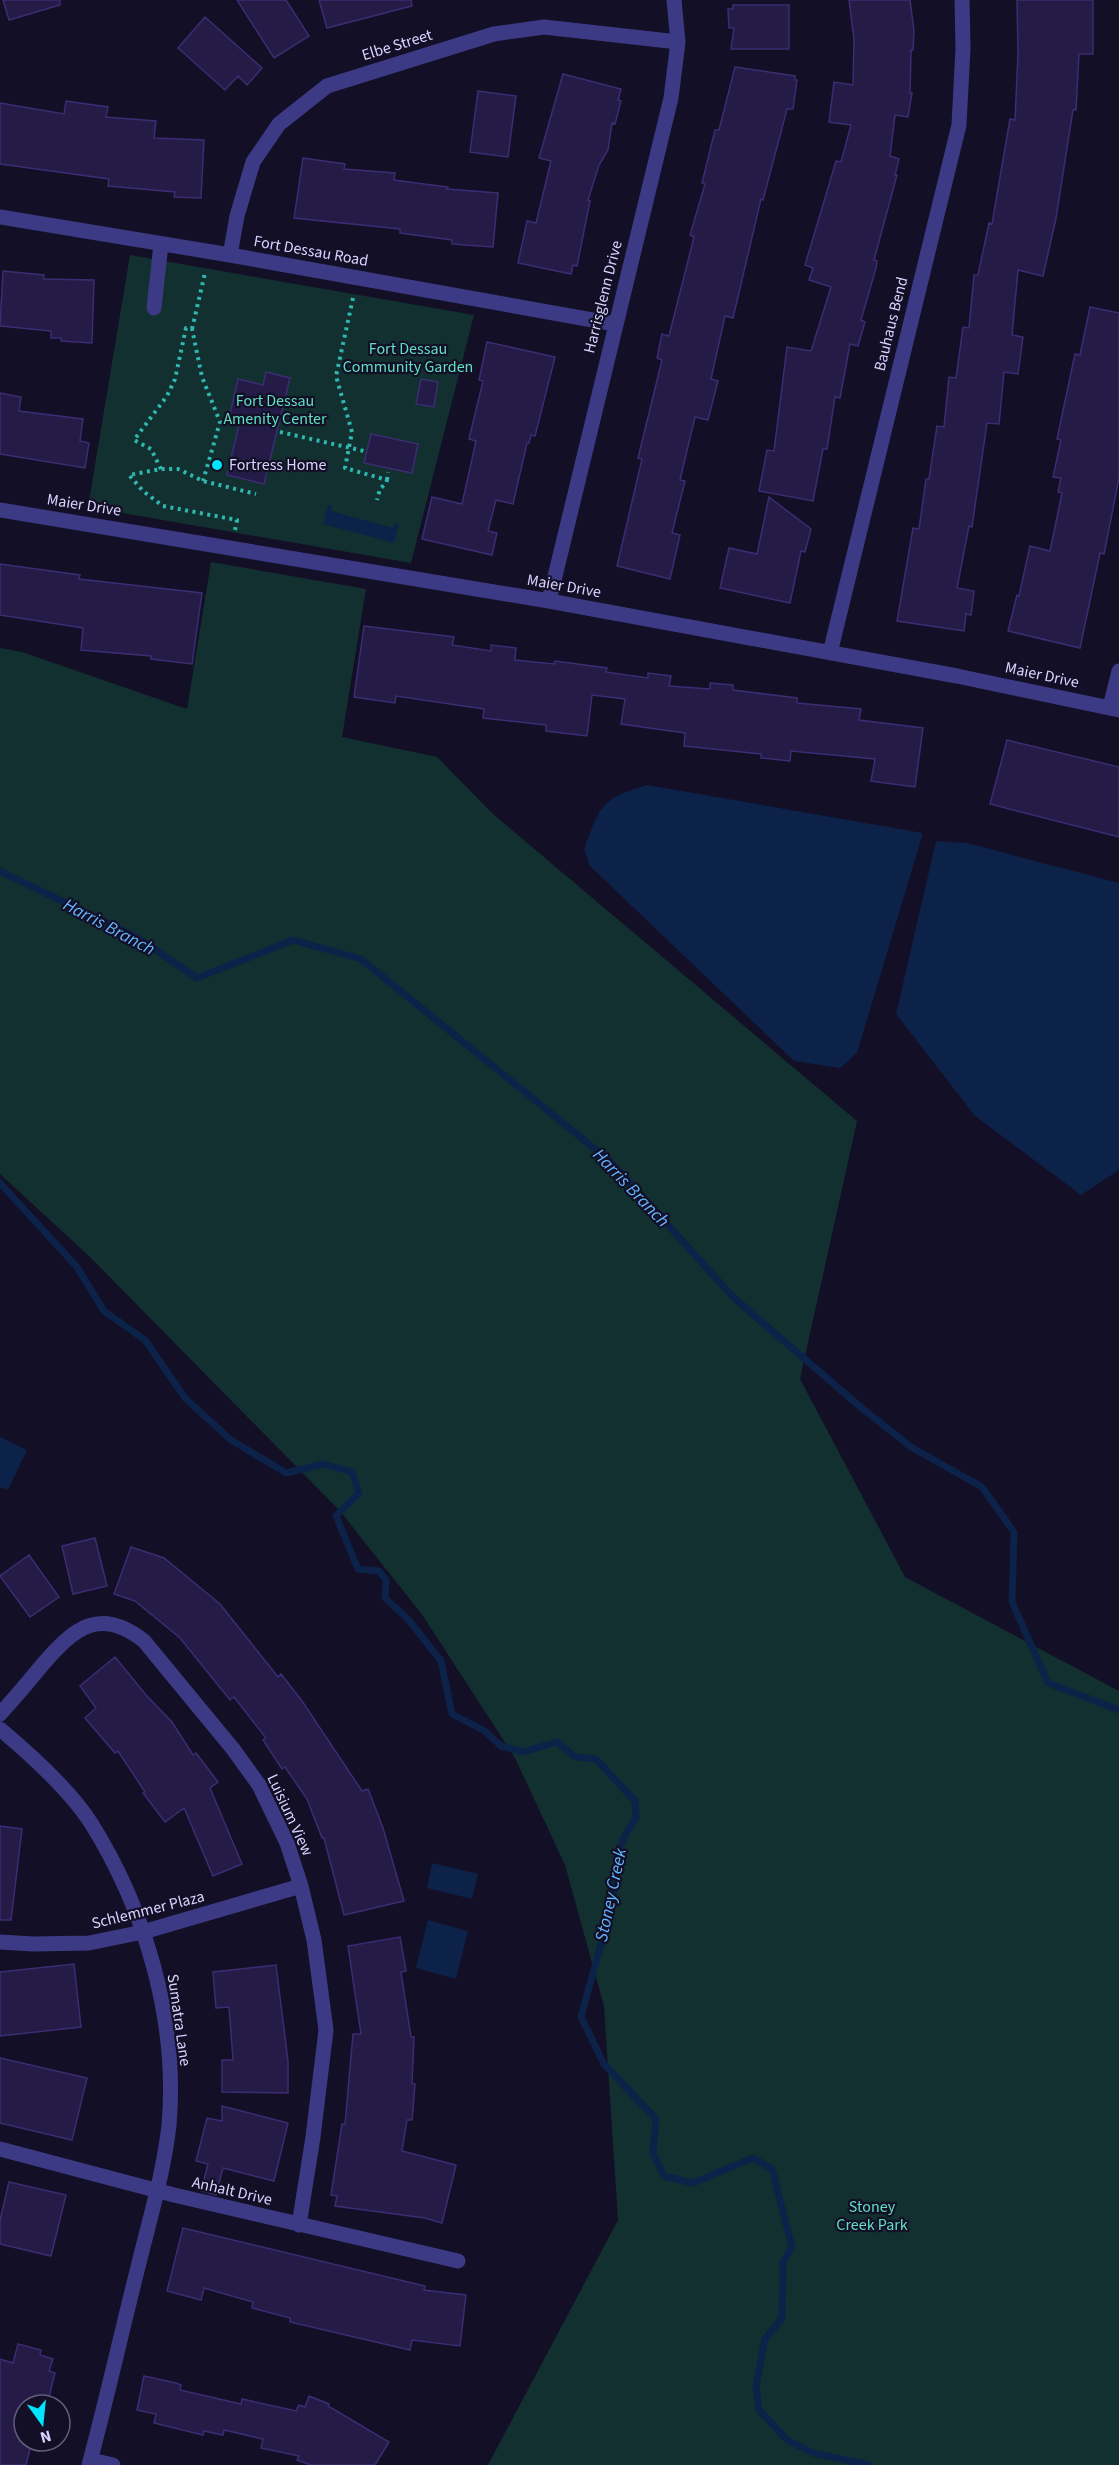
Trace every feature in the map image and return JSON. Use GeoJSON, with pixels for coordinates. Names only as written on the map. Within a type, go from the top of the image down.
{"type":"FeatureCollection","features":[{"type":"Feature","properties":{"kind":"street","name":"Harrisglenn Drive"},"geometry":{"type":"LineString","coordinates":[[549,601],[671,98],[678,42],[674,0]]}},
{"type":"Feature","properties":{"kind":"street","name":"Bauhaus Bend"},"geometry":{"type":"LineString","coordinates":[[830,653],[959,125],[963,48],[962,0]]}},
{"type":"Feature","properties":{"kind":"street","name":"Elbe Street"},"geometry":{"type":"LineString","coordinates":[[230,255],[237,216],[253,162],[279,124],[327,86],[494,34],[544,27],[678,42]]}},
{"type":"Feature","properties":{"kind":"street","name":"Fort Dessau Road"},"geometry":{"type":"LineString","coordinates":[[0,217],[230,255],[615,324]]}},
{"type":"Feature","properties":{"kind":"street"},"geometry":{"type":"LineString","coordinates":[[154,308],[161,244]]}},
{"type":"Feature","properties":{"kind":"street","name":"Maier Drive"},"geometry":{"type":"LineString","coordinates":[[0,510],[549,601],[957,676],[1114,709]]}},
{"type":"Feature","properties":{"kind":"street"},"geometry":{"type":"LineString","coordinates":[[1114,709],[1119,671]]}},
{"type":"Feature","properties":{"kind":"street","name":"Luisium View"},"geometry":{"type":"LineString","coordinates":[[0,1714],[65,1639],[86,1626],[109,1623],[130,1629],[152,1650],[233,1749],[259,1785],[287,1843],[301,1886],[314,1941],[326,2030],[313,2137],[299,2224]]}},
{"type":"Feature","properties":{"kind":"street","name":"Sumatra Lane"},"geometry":{"type":"LineString","coordinates":[[0,1729],[37,1760],[89,1821],[119,1873],[143,1932],[159,1990],[169,2054],[169,2126],[156,2191],[90,2462]]}},
{"type":"Feature","properties":{"kind":"street","name":"Schlemmer Plaza"},"geometry":{"type":"LineString","coordinates":[[0,1942],[89,1943],[143,1932],[301,1886]]}},
{"type":"Feature","properties":{"kind":"street","name":"Anhalt Drive"},"geometry":{"type":"LineString","coordinates":[[0,2149],[156,2191],[458,2261]]}},
{"type":"Feature","properties":{"kind":"street"},"geometry":{"type":"LineString","coordinates":[[90,2462],[113,2465]]}},
{"type":"Feature","properties":{"kind":"path"},"geometry":{"type":"LineString","coordinates":[[203,481],[220,422],[202,377],[192,328],[205,273]]}},
{"type":"Feature","properties":{"kind":"path"},"geometry":{"type":"LineString","coordinates":[[353,298],[342,358],[336,376],[352,432],[345,468],[387,480]]}},
{"type":"Feature","properties":{"kind":"path"},"geometry":{"type":"LineString","coordinates":[[161,469],[151,449],[134,440],[167,396],[175,379],[186,328],[192,328]]}},
{"type":"Feature","properties":{"kind":"path"},"geometry":{"type":"LineString","coordinates":[[280,432],[364,451]]}},
{"type":"Feature","properties":{"kind":"path"},"geometry":{"type":"LineString","coordinates":[[235,530],[237,520],[163,506],[129,477],[130,474],[178,469],[203,481],[256,494]]}},
{"type":"Feature","properties":{"kind":"path"},"geometry":{"type":"LineString","coordinates":[[377,501],[380,489],[386,483],[388,472]]}},
{"type":"Feature","properties":{"kind":"green space","name":"Fort Dessau Amenity Center"},"geometry":{"type":"Polygon","coordinates":[[[130,255],[474,315],[411,563],[88,507],[130,255]]]}},
{"type":"Feature","properties":{"kind":"green space","name":"Stoney Creek Park"},"geometry":{"type":"Polygon","coordinates":[[[211,562],[366,589],[342,737],[437,757],[493,814],[857,1121],[800,1379],[905,1577],[1119,1691],[1119,2465],[488,2465],[618,2220],[604,2006],[565,1865],[515,1758],[423,1616],[340,1511],[91,1258],[0,1174],[0,648],[22,652],[187,709],[211,562]]]}},
{"type":"Feature","properties":{"kind":"water"},"geometry":{"type":"Polygon","coordinates":[[[328,505],[332,506],[331,511],[393,528],[394,523],[399,525],[394,543],[323,524],[328,505]]]}},
{"type":"Feature","properties":{"kind":"water"},"geometry":{"type":"Polygon","coordinates":[[[647,785],[923,833],[857,1053],[840,1068],[794,1061],[590,866],[584,849],[599,813],[611,800],[647,785]]]}},
{"type":"Feature","properties":{"kind":"water"},"geometry":{"type":"Polygon","coordinates":[[[936,841],[967,843],[1119,883],[1119,1170],[1081,1195],[975,1116],[896,1014],[936,841]]]}},
{"type":"Feature","properties":{"kind":"water"},"geometry":{"type":"Polygon","coordinates":[[[0,1437],[27,1450],[8,1490],[0,1487],[0,1437]]]}},
{"type":"Feature","properties":{"kind":"water"},"geometry":{"type":"Polygon","coordinates":[[[432,1863],[478,1874],[472,1899],[427,1888],[432,1863]]]}},
{"type":"Feature","properties":{"kind":"water"},"geometry":{"type":"Polygon","coordinates":[[[428,1920],[468,1931],[456,1979],[416,1968],[428,1920]]]}},
{"type":"Feature","properties":{"kind":"building"},"geometry":{"type":"Polygon","coordinates":[[[3,0],[60,0],[60,5],[9,20],[3,0]]]}},
{"type":"Feature","properties":{"kind":"building"},"geometry":{"type":"Polygon","coordinates":[[[237,0],[286,0],[309,36],[274,58],[237,0]]]}},
{"type":"Feature","properties":{"kind":"building"},"geometry":{"type":"Polygon","coordinates":[[[319,0],[411,0],[412,6],[327,28],[319,0]]]}},
{"type":"Feature","properties":{"kind":"building"},"geometry":{"type":"Polygon","coordinates":[[[849,0],[910,0],[914,31],[913,50],[911,50],[910,93],[912,93],[908,117],[895,115],[890,156],[899,159],[895,175],[897,175],[874,260],[877,261],[876,268],[861,320],[865,322],[858,346],[850,344],[840,398],[835,397],[827,449],[823,449],[813,501],[759,491],[767,450],[774,451],[787,347],[811,351],[831,287],[809,280],[813,268],[805,265],[836,161],[841,162],[851,125],[829,122],[834,82],[853,85],[854,39],[849,0]]]}},
{"type":"Feature","properties":{"kind":"building"},"geometry":{"type":"Polygon","coordinates":[[[1017,0],[1093,0],[1093,54],[1079,54],[1076,110],[1073,110],[1056,218],[1043,276],[1018,270],[1012,335],[1023,337],[1018,374],[1004,372],[999,424],[987,423],[972,527],[969,526],[957,588],[974,591],[971,615],[966,614],[964,631],[897,621],[913,528],[919,529],[937,426],[944,427],[949,377],[956,378],[963,327],[969,328],[974,275],[978,275],[989,223],[992,224],[1010,119],[1015,120],[1018,54],[1017,0]]]}},
{"type":"Feature","properties":{"kind":"building"},"geometry":{"type":"Polygon","coordinates":[[[733,5],[789,5],[789,49],[731,49],[734,28],[729,28],[728,9],[733,9],[733,5]]]}},
{"type":"Feature","properties":{"kind":"building"},"geometry":{"type":"Polygon","coordinates":[[[205,17],[262,68],[247,85],[238,76],[225,90],[178,48],[205,17]]]}},
{"type":"Feature","properties":{"kind":"building"},"geometry":{"type":"Polygon","coordinates":[[[735,67],[795,76],[797,80],[793,109],[787,109],[763,200],[761,199],[733,318],[725,316],[711,379],[718,381],[708,420],[695,417],[680,480],[685,481],[672,533],[680,535],[670,579],[617,566],[642,459],[638,458],[662,360],[657,358],[662,334],[669,336],[694,237],[690,235],[705,184],[702,183],[715,130],[719,130],[735,67]]]}},
{"type":"Feature","properties":{"kind":"building"},"geometry":{"type":"Polygon","coordinates":[[[563,74],[621,89],[618,100],[621,101],[615,124],[612,123],[608,150],[599,165],[588,200],[590,201],[577,266],[573,265],[571,274],[518,263],[527,221],[536,223],[551,161],[539,158],[563,74]]]}},
{"type":"Feature","properties":{"kind":"building"},"geometry":{"type":"Polygon","coordinates":[[[478,91],[516,96],[508,157],[470,152],[478,91]]]}},
{"type":"Feature","properties":{"kind":"building"},"geometry":{"type":"Polygon","coordinates":[[[66,101],[108,107],[106,117],[156,121],[154,138],[204,140],[201,198],[174,197],[175,192],[108,186],[109,179],[0,164],[0,103],[64,114],[66,101]]]}},
{"type":"Feature","properties":{"kind":"building"},"geometry":{"type":"Polygon","coordinates":[[[303,158],[345,164],[344,169],[395,173],[394,180],[448,187],[447,189],[498,193],[493,247],[452,244],[452,240],[400,233],[400,229],[294,218],[303,158]]]}},
{"type":"Feature","properties":{"kind":"building"},"geometry":{"type":"Polygon","coordinates":[[[3,271],[44,275],[44,279],[94,280],[92,343],[61,341],[61,338],[51,338],[51,331],[0,326],[3,271]]]}},
{"type":"Feature","properties":{"kind":"building"},"geometry":{"type":"Polygon","coordinates":[[[1090,307],[1119,313],[1119,478],[1104,554],[1100,553],[1080,648],[1008,631],[1017,595],[1019,596],[1030,546],[1050,551],[1062,493],[1058,492],[1061,478],[1053,477],[1061,440],[1057,439],[1075,354],[1080,355],[1090,307]]]}},
{"type":"Feature","properties":{"kind":"building"},"geometry":{"type":"Polygon","coordinates":[[[487,342],[555,357],[535,436],[531,435],[527,443],[513,504],[496,500],[488,531],[497,533],[492,555],[422,539],[432,497],[462,504],[476,441],[469,439],[483,381],[479,380],[487,342]]]}},
{"type":"Feature","properties":{"kind":"building"},"geometry":{"type":"Polygon","coordinates":[[[266,372],[290,378],[264,484],[227,475],[241,417],[230,414],[238,379],[263,385],[266,372]]]}},
{"type":"Feature","properties":{"kind":"building"},"geometry":{"type":"Polygon","coordinates":[[[421,379],[438,382],[434,407],[416,404],[421,379]]]}},
{"type":"Feature","properties":{"kind":"building"},"geometry":{"type":"Polygon","coordinates":[[[0,393],[21,397],[19,411],[83,419],[80,441],[89,443],[85,468],[0,454],[0,393]]]}},
{"type":"Feature","properties":{"kind":"building"},"geometry":{"type":"Polygon","coordinates":[[[371,434],[418,444],[412,473],[364,463],[371,434]]]}},
{"type":"Feature","properties":{"kind":"building"},"geometry":{"type":"Polygon","coordinates":[[[769,497],[811,529],[805,552],[801,551],[790,603],[720,588],[729,548],[757,554],[769,497]]]}},
{"type":"Feature","properties":{"kind":"building"},"geometry":{"type":"Polygon","coordinates":[[[0,564],[80,575],[79,579],[202,593],[192,664],[151,659],[151,656],[81,650],[83,628],[0,615],[0,564]]]}},
{"type":"Feature","properties":{"kind":"building"},"geometry":{"type":"Polygon","coordinates":[[[364,626],[454,637],[452,645],[491,651],[491,645],[516,648],[515,660],[554,664],[555,661],[607,668],[606,672],[648,678],[648,673],[671,676],[669,686],[710,689],[710,683],[733,685],[733,690],[797,698],[797,703],[861,709],[859,720],[923,728],[915,787],[871,781],[875,759],[791,751],[790,761],[761,758],[761,754],[684,746],[685,733],[621,724],[625,699],[592,695],[587,736],[546,731],[546,725],[483,718],[484,709],[396,696],[395,703],[354,697],[364,626]]]}},
{"type":"Feature","properties":{"kind":"building"},"geometry":{"type":"Polygon","coordinates":[[[1007,740],[1119,767],[1119,837],[990,804],[1007,740]]]}},
{"type":"Feature","properties":{"kind":"building"},"geometry":{"type":"Polygon","coordinates":[[[95,1538],[107,1586],[73,1594],[62,1546],[95,1538]]]}},
{"type":"Feature","properties":{"kind":"building"},"geometry":{"type":"Polygon","coordinates":[[[131,1547],[164,1558],[220,1604],[278,1677],[281,1674],[302,1701],[362,1791],[368,1789],[383,1828],[404,1901],[344,1915],[324,1838],[322,1838],[307,1799],[285,1767],[282,1769],[263,1740],[266,1738],[234,1697],[230,1700],[180,1638],[135,1601],[114,1594],[131,1547]]]}},
{"type":"Feature","properties":{"kind":"building"},"geometry":{"type":"Polygon","coordinates":[[[29,1555],[59,1597],[30,1617],[0,1576],[29,1555]]]}},
{"type":"Feature","properties":{"kind":"building"},"geometry":{"type":"Polygon","coordinates":[[[115,1657],[172,1722],[193,1755],[196,1753],[218,1782],[210,1788],[242,1864],[213,1876],[184,1808],[165,1822],[143,1793],[145,1792],[118,1751],[115,1753],[85,1718],[96,1708],[80,1686],[115,1657]]]}},
{"type":"Feature","properties":{"kind":"building"},"geometry":{"type":"Polygon","coordinates":[[[0,1826],[22,1829],[11,1920],[0,1920],[0,1826]]]}},
{"type":"Feature","properties":{"kind":"building"},"geometry":{"type":"Polygon","coordinates":[[[400,1937],[406,1971],[401,1972],[411,2037],[414,2037],[412,2083],[415,2084],[412,2120],[407,2120],[402,2151],[456,2165],[442,2223],[425,2218],[335,2206],[337,2196],[331,2195],[342,2124],[345,2124],[353,2034],[361,2034],[348,1946],[400,1937]]]}},
{"type":"Feature","properties":{"kind":"building"},"geometry":{"type":"Polygon","coordinates":[[[74,1964],[81,2027],[0,2036],[0,1972],[74,1964]]]}},
{"type":"Feature","properties":{"kind":"building"},"geometry":{"type":"Polygon","coordinates":[[[276,1965],[288,2061],[288,2093],[222,2092],[222,2060],[233,2060],[229,2007],[216,2008],[213,1972],[276,1965]]]}},
{"type":"Feature","properties":{"kind":"building"},"geometry":{"type":"Polygon","coordinates":[[[0,2058],[87,2078],[72,2140],[0,2123],[0,2058]]]}},
{"type":"Feature","properties":{"kind":"building"},"geometry":{"type":"Polygon","coordinates":[[[222,2106],[288,2123],[274,2181],[223,2168],[216,2195],[201,2191],[208,2164],[196,2161],[207,2118],[222,2121],[222,2106]]]}},
{"type":"Feature","properties":{"kind":"building"},"geometry":{"type":"Polygon","coordinates":[[[9,2182],[66,2195],[51,2256],[0,2244],[0,2220],[9,2182]]]}},
{"type":"Feature","properties":{"kind":"building"},"geometry":{"type":"Polygon","coordinates":[[[183,2228],[425,2286],[424,2290],[466,2295],[460,2346],[412,2340],[410,2350],[290,2322],[290,2318],[252,2308],[253,2302],[204,2288],[201,2300],[167,2291],[183,2228]]]}},
{"type":"Feature","properties":{"kind":"building"},"geometry":{"type":"Polygon","coordinates":[[[18,2344],[41,2350],[40,2355],[53,2359],[49,2371],[55,2373],[50,2393],[12,2393],[12,2453],[29,2453],[26,2465],[0,2465],[0,2359],[13,2363],[18,2344]]]}},
{"type":"Feature","properties":{"kind":"building"},"geometry":{"type":"Polygon","coordinates":[[[144,2376],[176,2383],[181,2385],[180,2390],[241,2404],[242,2399],[296,2411],[299,2405],[305,2407],[309,2396],[329,2404],[328,2406],[389,2442],[375,2465],[311,2465],[297,2460],[299,2456],[261,2448],[263,2439],[224,2430],[223,2435],[204,2431],[203,2435],[154,2423],[156,2414],[137,2410],[144,2376]]]}},
{"type":"Feature","properties":{"kind":"waterway","name":"Harris Branch"},"geometry":{"type":"LineString","coordinates":[[0,871],[138,938],[197,978],[293,940],[361,959],[611,1162],[733,1297],[858,1405],[911,1447],[982,1487],[1014,1532],[1012,1602],[1048,1683],[1119,1710]]}},
{"type":"Feature","properties":{"kind":"waterway","name":"Stoney Creek"},"geometry":{"type":"LineString","coordinates":[[0,1183],[77,1267],[104,1311],[145,1340],[185,1398],[231,1440],[286,1473],[323,1464],[352,1472],[359,1493],[336,1516],[358,1569],[379,1571],[386,1580],[385,1598],[408,1619],[441,1661],[452,1714],[485,1731],[501,1746],[523,1752],[557,1742],[575,1757],[596,1759],[635,1801],[636,1818],[620,1848],[612,1901],[581,2017],[604,2064],[656,2119],[653,2153],[664,2176],[693,2183],[753,2158],[772,2169],[792,2247],[783,2262],[782,2318],[765,2339],[756,2386],[759,2410],[787,2440],[813,2453],[869,2465]]}},
{"type":"Feature","properties":{"kind":"place","name":"Fortress Home"},"geometry":{"type":"Point","coordinates":[217,465]}},
{"type":"Feature","properties":{"kind":"park label","name":"Fort Dessau Community Garden"},"geometry":{"type":"Point","coordinates":[408,358]}}]}
